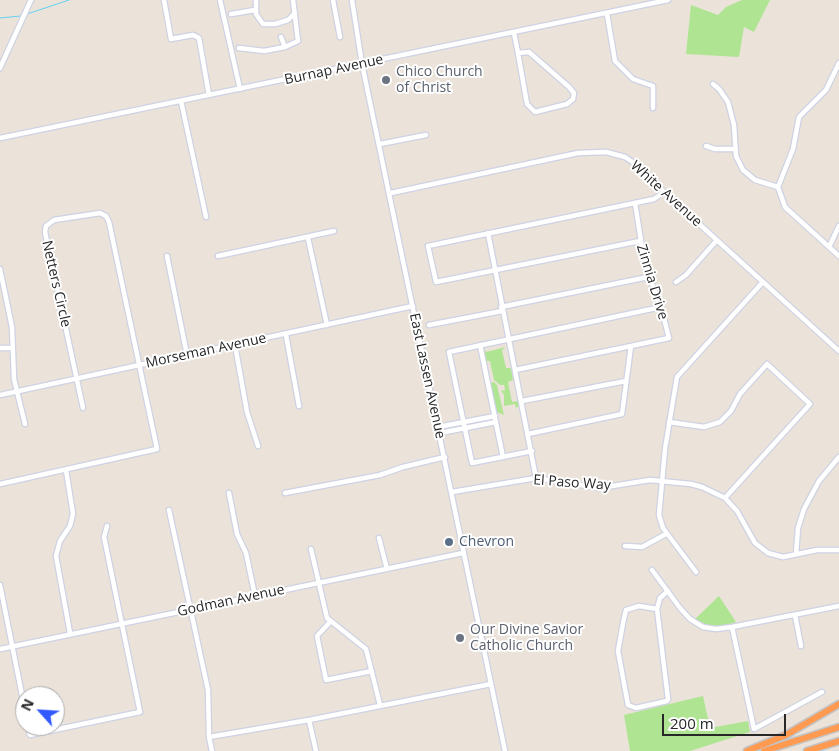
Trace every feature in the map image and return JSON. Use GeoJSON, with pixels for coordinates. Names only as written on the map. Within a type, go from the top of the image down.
{"type":"FeatureCollection","features":[{"type":"Feature","properties":{"kind":"highway"},"geometry":{"type":"LineString","coordinates":[[747,751],[786,734],[839,704]]}},
{"type":"Feature","properties":{"kind":"highway"},"geometry":{"type":"LineString","coordinates":[[764,751],[839,727]]}},
{"type":"Feature","properties":{"kind":"highway"},"geometry":{"type":"LineString","coordinates":[[807,751],[839,741]]}},
{"type":"Feature","properties":{"kind":"street"},"geometry":{"type":"LineString","coordinates":[[0,68],[31,0]]}},
{"type":"Feature","properties":{"kind":"street"},"geometry":{"type":"LineString","coordinates":[[164,0],[171,39],[193,35],[199,38],[210,95]]}},
{"type":"Feature","properties":{"kind":"street"},"geometry":{"type":"LineString","coordinates":[[220,0],[240,90]]}},
{"type":"Feature","properties":{"kind":"street"},"geometry":{"type":"LineString","coordinates":[[256,0],[255,10],[262,24],[275,24],[288,20],[295,13]]}},
{"type":"Feature","properties":{"kind":"street"},"geometry":{"type":"LineString","coordinates":[[239,48],[264,51],[285,47],[298,41],[293,0]]}},
{"type":"Feature","properties":{"kind":"street"},"geometry":{"type":"LineString","coordinates":[[333,0],[340,37]]}},
{"type":"Feature","properties":{"kind":"street","name":"East Lassen Avenue"},"geometry":{"type":"LineString","coordinates":[[352,0],[362,64],[391,192],[463,553],[505,751]]}},
{"type":"Feature","properties":{"kind":"street","name":"Burnap Avenue"},"geometry":{"type":"LineString","coordinates":[[0,138],[240,90],[668,0]]}},
{"type":"Feature","properties":{"kind":"street"},"geometry":{"type":"LineString","coordinates":[[231,14],[255,10]]}},
{"type":"Feature","properties":{"kind":"street"},"geometry":{"type":"LineString","coordinates":[[607,14],[615,61],[633,79],[654,86],[653,108]]}},
{"type":"Feature","properties":{"kind":"street"},"geometry":{"type":"LineString","coordinates":[[514,33],[527,104],[535,112],[567,104],[573,100],[574,93],[569,87],[529,52],[518,54]]}},
{"type":"Feature","properties":{"kind":"street"},"geometry":{"type":"LineString","coordinates":[[281,37],[285,47]]}},
{"type":"Feature","properties":{"kind":"street"},"geometry":{"type":"LineString","coordinates":[[839,63],[826,90],[799,117],[793,149],[778,187],[785,207],[839,256]]}},
{"type":"Feature","properties":{"kind":"street"},"geometry":{"type":"LineString","coordinates":[[713,84],[728,102],[734,125],[735,149],[739,163],[749,176],[762,183],[778,187]]}},
{"type":"Feature","properties":{"kind":"street"},"geometry":{"type":"LineString","coordinates":[[181,101],[206,216]]}},
{"type":"Feature","properties":{"kind":"street"},"geometry":{"type":"LineString","coordinates":[[380,144],[426,135]]}},
{"type":"Feature","properties":{"kind":"street"},"geometry":{"type":"LineString","coordinates":[[706,146],[715,149],[735,149]]}},
{"type":"Feature","properties":{"kind":"street","name":"White Avenue"},"geometry":{"type":"LineString","coordinates":[[391,192],[595,151],[625,157],[643,170],[762,283],[839,351]]}},
{"type":"Feature","properties":{"kind":"street"},"geometry":{"type":"LineString","coordinates":[[640,241],[436,282],[428,246],[654,199],[664,192]]}},
{"type":"Feature","properties":{"kind":"street","name":"Zinnia Drive"},"geometry":{"type":"LineString","coordinates":[[631,346],[669,338],[661,307],[648,277],[640,241],[635,202]]}},
{"type":"Feature","properties":{"kind":"street","name":"Netters Circle"},"geometry":{"type":"LineString","coordinates":[[66,470],[157,449],[108,219],[104,214],[97,213],[54,220],[46,226],[45,237],[84,408]]}},
{"type":"Feature","properties":{"kind":"street"},"geometry":{"type":"LineString","coordinates":[[829,247],[839,226]]}},
{"type":"Feature","properties":{"kind":"street"},"geometry":{"type":"LineString","coordinates":[[218,256],[334,231]]}},
{"type":"Feature","properties":{"kind":"street"},"geometry":{"type":"LineString","coordinates":[[488,233],[536,478]]}},
{"type":"Feature","properties":{"kind":"street"},"geometry":{"type":"LineString","coordinates":[[308,238],[327,325]]}},
{"type":"Feature","properties":{"kind":"street"},"geometry":{"type":"LineString","coordinates":[[676,282],[686,275],[717,240]]}},
{"type":"Feature","properties":{"kind":"street"},"geometry":{"type":"LineString","coordinates":[[167,256],[187,355]]}},
{"type":"Feature","properties":{"kind":"street"},"geometry":{"type":"LineString","coordinates":[[0,269],[3,294],[12,327],[11,348],[14,379],[19,392],[25,424]]}},
{"type":"Feature","properties":{"kind":"street"},"geometry":{"type":"LineString","coordinates":[[429,325],[648,277]]}},
{"type":"Feature","properties":{"kind":"street"},"geometry":{"type":"LineString","coordinates":[[696,572],[666,534],[659,515],[669,422],[677,377],[762,283]]}},
{"type":"Feature","properties":{"kind":"street","name":"Morseman Avenue"},"geometry":{"type":"LineString","coordinates":[[0,396],[413,306]]}},
{"type":"Feature","properties":{"kind":"street"},"geometry":{"type":"LineString","coordinates":[[532,451],[472,463],[449,352],[661,307]]}},
{"type":"Feature","properties":{"kind":"street"},"geometry":{"type":"LineString","coordinates":[[286,335],[299,406]]}},
{"type":"Feature","properties":{"kind":"street"},"geometry":{"type":"LineString","coordinates":[[235,345],[248,412],[258,446]]}},
{"type":"Feature","properties":{"kind":"street"},"geometry":{"type":"LineString","coordinates":[[480,345],[503,457]]}},
{"type":"Feature","properties":{"kind":"street"},"geometry":{"type":"LineString","coordinates":[[515,370],[631,346],[622,414],[528,434]]}},
{"type":"Feature","properties":{"kind":"street"},"geometry":{"type":"LineString","coordinates":[[0,348],[11,348]]}},
{"type":"Feature","properties":{"kind":"street"},"geometry":{"type":"LineString","coordinates":[[669,422],[704,427],[720,422],[731,411],[740,394],[767,364],[810,404],[725,498]]}},
{"type":"Feature","properties":{"kind":"street"},"geometry":{"type":"LineString","coordinates":[[522,401],[626,381]]}},
{"type":"Feature","properties":{"kind":"street"},"geometry":{"type":"LineString","coordinates":[[438,427],[495,416]]}},
{"type":"Feature","properties":{"kind":"street"},"geometry":{"type":"LineString","coordinates":[[440,433],[496,422]]}},
{"type":"Feature","properties":{"kind":"street"},"geometry":{"type":"LineString","coordinates":[[285,493],[380,475],[403,467],[445,457]]}},
{"type":"Feature","properties":{"kind":"street"},"geometry":{"type":"LineString","coordinates":[[796,554],[798,528],[804,510],[819,481],[839,457]]}},
{"type":"Feature","properties":{"kind":"street"},"geometry":{"type":"LineString","coordinates":[[0,484],[66,470],[73,514],[70,526],[60,541],[56,556],[70,633]]}},
{"type":"Feature","properties":{"kind":"street","name":"El Paso Way"},"geometry":{"type":"LineString","coordinates":[[452,492],[536,478],[600,488],[650,480],[662,480],[702,486],[725,498],[737,510],[750,535],[760,548],[775,556],[816,550],[839,550]]}},
{"type":"Feature","properties":{"kind":"street"},"geometry":{"type":"LineString","coordinates":[[229,493],[237,534],[246,553],[255,596]]}},
{"type":"Feature","properties":{"kind":"street"},"geometry":{"type":"LineString","coordinates":[[169,510],[208,690],[209,737],[212,751]]}},
{"type":"Feature","properties":{"kind":"street"},"geometry":{"type":"LineString","coordinates":[[65,728],[140,712],[104,537],[106,526]]}},
{"type":"Feature","properties":{"kind":"street"},"geometry":{"type":"LineString","coordinates":[[625,546],[642,548],[666,534]]}},
{"type":"Feature","properties":{"kind":"street"},"geometry":{"type":"LineString","coordinates":[[379,538],[387,569]]}},
{"type":"Feature","properties":{"kind":"street"},"geometry":{"type":"LineString","coordinates":[[311,549],[327,618],[366,649],[380,705]]}},
{"type":"Feature","properties":{"kind":"street","name":"Godman Avenue"},"geometry":{"type":"LineString","coordinates":[[0,649],[463,553]]}},
{"type":"Feature","properties":{"kind":"street"},"geometry":{"type":"LineString","coordinates":[[652,570],[690,619],[703,627],[716,629],[732,627],[839,606]]}},
{"type":"Feature","properties":{"kind":"street"},"geometry":{"type":"LineString","coordinates":[[0,586],[20,686]]}},
{"type":"Feature","properties":{"kind":"street"},"geometry":{"type":"LineString","coordinates":[[657,609],[639,606],[626,610],[622,623],[618,651],[628,705],[636,708],[667,701],[668,699],[657,609],[660,598],[668,591]]}},
{"type":"Feature","properties":{"kind":"street"},"geometry":{"type":"LineString","coordinates":[[795,614],[801,646]]}},
{"type":"Feature","properties":{"kind":"street"},"geometry":{"type":"LineString","coordinates":[[330,622],[317,636],[326,680],[372,671]]}},
{"type":"Feature","properties":{"kind":"street"},"geometry":{"type":"LineString","coordinates":[[732,627],[754,729],[822,692]]}},
{"type":"Feature","properties":{"kind":"street"},"geometry":{"type":"LineString","coordinates":[[209,737],[309,720],[491,684]]}},
{"type":"Feature","properties":{"kind":"street"},"geometry":{"type":"LineString","coordinates":[[309,720],[316,751]]}},
{"type":"Feature","properties":{"kind":"green space"},"geometry":{"type":"Polygon","coordinates":[[[742,0],[770,0],[754,32],[744,27],[739,57],[686,54],[691,5],[718,15],[726,7],[742,0]]]}},
{"type":"Feature","properties":{"kind":"green space"},"geometry":{"type":"Polygon","coordinates":[[[506,347],[502,350],[506,368],[511,368],[513,380],[508,382],[512,402],[518,401],[519,406],[516,408],[515,404],[504,406],[504,395],[501,391],[505,390],[504,385],[500,385],[494,380],[490,361],[486,361],[484,349],[486,352],[506,347]]]}},
{"type":"Feature","properties":{"kind":"green space"},"geometry":{"type":"Polygon","coordinates":[[[494,382],[497,385],[504,415],[497,412],[490,383],[494,382]]]}},
{"type":"Feature","properties":{"kind":"green space"},"geometry":{"type":"Polygon","coordinates":[[[719,596],[736,622],[718,628],[695,619],[719,596]]]}},
{"type":"Feature","properties":{"kind":"green space"},"geometry":{"type":"Polygon","coordinates":[[[703,696],[710,728],[748,721],[750,732],[690,751],[630,751],[624,715],[703,696]]]}},
{"type":"Feature","properties":{"kind":"waterway"},"geometry":{"type":"LineString","coordinates":[[27,14],[69,0]]}},
{"type":"Feature","properties":{"kind":"waterway"},"geometry":{"type":"LineString","coordinates":[[0,18],[21,16]]}},
{"type":"Feature","properties":{"kind":"place","name":"Chico Church of Christ"},"geometry":{"type":"Point","coordinates":[386,80]}},
{"type":"Feature","properties":{"kind":"place","name":"Chevron"},"geometry":{"type":"Point","coordinates":[449,542]}},
{"type":"Feature","properties":{"kind":"place","name":"Our Divine Savior Catholic Church"},"geometry":{"type":"Point","coordinates":[460,638]}}]}
